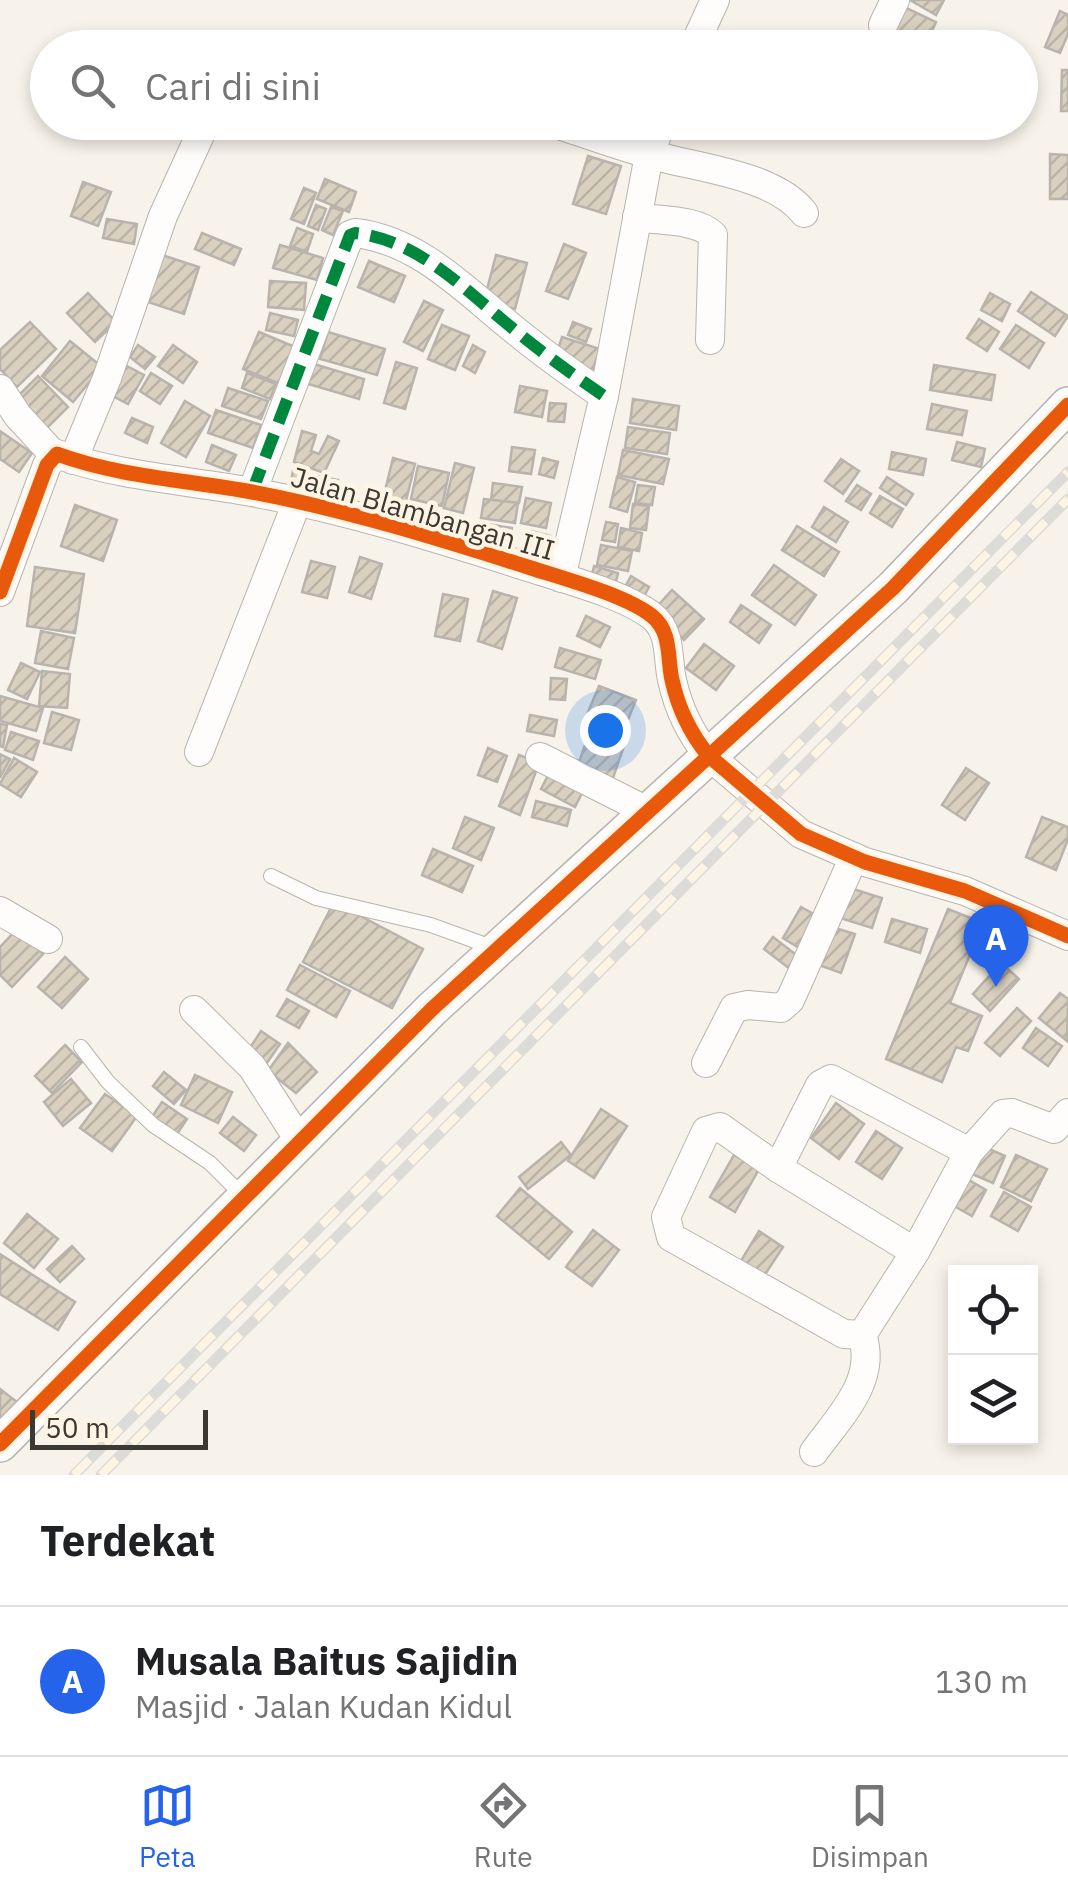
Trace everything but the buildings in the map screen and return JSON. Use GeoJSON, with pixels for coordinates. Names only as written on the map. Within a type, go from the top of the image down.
{"type":"FeatureCollection","features":[{"type":"Feature","properties":{"kind":"street"},"geometry":{"type":"LineString","coordinates":[[702,30],[715,0]]}},
{"type":"Feature","properties":{"kind":"street"},"geometry":{"type":"LineString","coordinates":[[0,592],[9,533],[64,457],[108,378],[163,216],[198,140]]}},
{"type":"Feature","properties":{"kind":"street"},"geometry":{"type":"LineString","coordinates":[[606,140],[763,184],[792,198],[804,213]]}},
{"type":"Feature","properties":{"kind":"street"},"geometry":{"type":"LineString","coordinates":[[561,578],[604,396],[655,140]]}},
{"type":"Feature","properties":{"kind":"street"},"geometry":{"type":"LineString","coordinates":[[637,218],[695,226],[713,235],[710,340]]}},
{"type":"Feature","properties":{"kind":"street"},"geometry":{"type":"LineString","coordinates":[[252,492],[350,235],[355,233],[412,250],[464,287],[555,364],[604,396]]}},
{"type":"Feature","properties":{"kind":"street"},"geometry":{"type":"LineString","coordinates":[[0,388],[18,416],[64,457]]}},
{"type":"Feature","properties":{"kind":"street"},"geometry":{"type":"LineString","coordinates":[[0,1444],[245,1198],[294,1130],[894,588],[1068,405]]}},
{"type":"Feature","properties":{"kind":"street","name":"Jalan Blambangan III"},"geometry":{"type":"LineString","coordinates":[[64,457],[163,480],[252,492],[347,513],[561,578],[652,617],[664,631],[671,678],[685,719],[708,754],[801,834],[854,857],[965,890],[1068,936]]}},
{"type":"Feature","properties":{"kind":"street"},"geometry":{"type":"LineString","coordinates":[[199,752],[297,502]]}},
{"type":"Feature","properties":{"kind":"street"},"geometry":{"type":"LineString","coordinates":[[540,757],[647,811]]}},
{"type":"Feature","properties":{"kind":"street"},"geometry":{"type":"LineString","coordinates":[[706,1064],[734,1008],[781,1008],[790,1000],[854,857]]}},
{"type":"Feature","properties":{"kind":"street"},"geometry":{"type":"LineString","coordinates":[[0,911],[48,939]]}},
{"type":"Feature","properties":{"kind":"street"},"geometry":{"type":"LineString","coordinates":[[194,1010],[252,1068],[294,1130]]}},
{"type":"Feature","properties":{"kind":"street"},"geometry":{"type":"LineString","coordinates":[[778,1168],[820,1085],[831,1080],[968,1152]]}},
{"type":"Feature","properties":{"kind":"street"},"geometry":{"type":"LineString","coordinates":[[914,1252],[720,1128],[710,1128],[666,1218],[671,1237],[844,1334],[862,1335],[914,1252],[968,1152],[1003,1114],[1054,1129],[1068,1113]]}},
{"type":"Feature","properties":{"kind":"street"},"geometry":{"type":"LineString","coordinates":[[814,1452],[861,1385],[868,1351],[862,1335]]}},
{"type":"Feature","properties":{"kind":"lane"},"geometry":{"type":"LineString","coordinates":[[271,876],[316,898],[432,924],[498,949]]}},
{"type":"Feature","properties":{"kind":"lane"},"geometry":{"type":"LineString","coordinates":[[81,1048],[108,1082],[153,1126],[210,1163],[245,1198]]}},
{"type":"Feature","properties":{"kind":"railway"},"geometry":{"type":"LineString","coordinates":[[74,1475],[1068,472]]}},
{"type":"Feature","properties":{"kind":"railway"},"geometry":{"type":"LineString","coordinates":[[101,1475],[1068,499]]}},
{"type":"Feature","properties":{"kind":"marked path"},"geometry":{"type":"LineString","coordinates":[[252,492],[350,235],[355,233],[399,245],[439,268],[604,396]]}},
{"type":"Feature","properties":{"kind":"cycle path"},"geometry":{"type":"LineString","coordinates":[[0,1444],[432,1009],[893,588],[1068,405]]}},
{"type":"Feature","properties":{"kind":"cycle path"},"geometry":{"type":"LineString","coordinates":[[0,592],[47,465],[57,454],[129,473],[323,507],[577,582],[626,601],[658,622],[666,637],[678,700],[702,747],[801,834],[865,862],[965,891],[1068,936]]}},
{"type":"Feature","properties":{"kind":"place","name":"Musala Baitus Sajidin"},"geometry":{"type":"Point","coordinates":[996,987]}}]}
